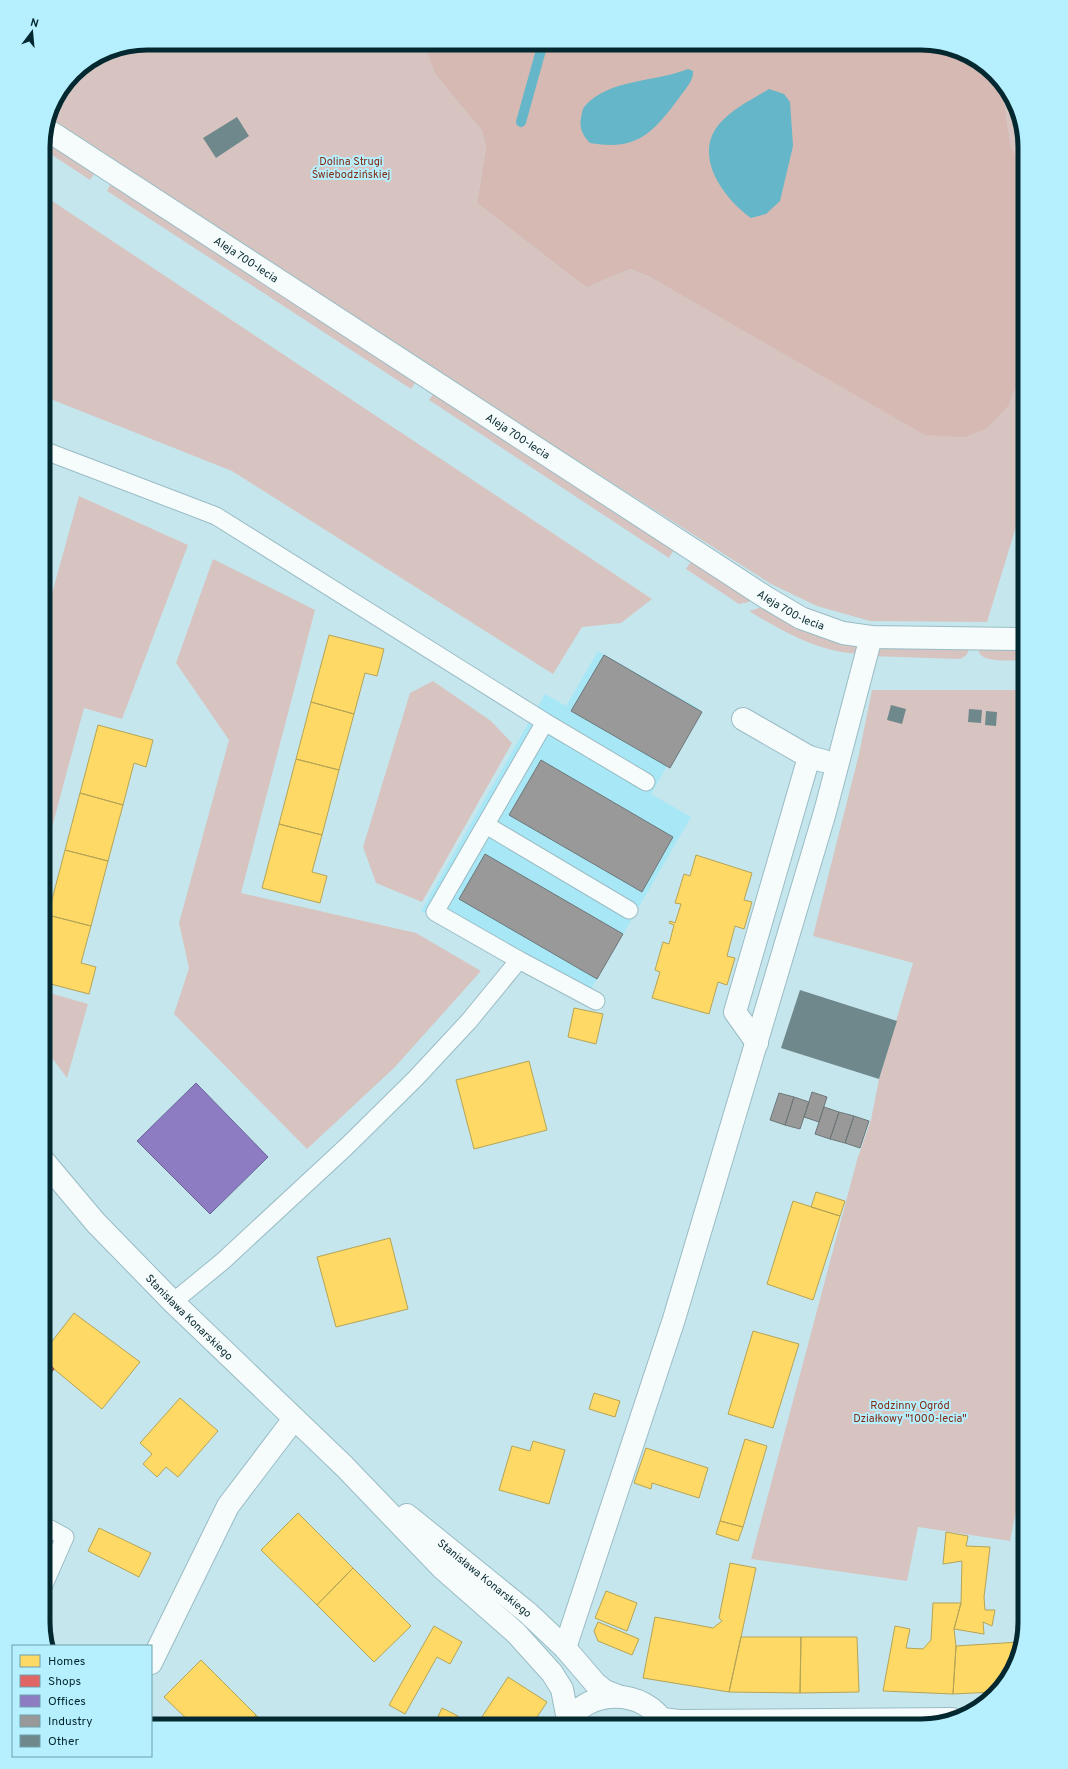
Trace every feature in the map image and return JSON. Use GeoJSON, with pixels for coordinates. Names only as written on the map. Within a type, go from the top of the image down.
{"type":"FeatureCollection","features":[{"type":"Feature","properties":{"kind":"street","name":"Aleja 700-lecia"},"geometry":{"type":"LineString","coordinates":[[51,132],[767,598],[801,618],[843,633],[871,637],[1018,639]]}},
{"type":"Feature","properties":{"kind":"street"},"geometry":{"type":"LineString","coordinates":[[565,1648],[674,1319],[823,819],[836,765],[871,637]]}},
{"type":"Feature","properties":{"kind":"street"},"geometry":{"type":"LineString","coordinates":[[743,719],[809,757],[836,765]]}},
{"type":"Feature","properties":{"kind":"street"},"geometry":{"type":"LineString","coordinates":[[757,1043],[735,1012],[809,757]]}},
{"type":"Feature","properties":{"kind":"street","name":"Stanisława Konarskiego"},"geometry":{"type":"LineString","coordinates":[[50,1168],[96,1223],[173,1302],[344,1466],[442,1568],[516,1634],[552,1673],[562,1689],[566,1719]]}},
{"type":"Feature","properties":{"kind":"street"},"geometry":{"type":"LineString","coordinates":[[152,1661],[228,1506],[294,1418]]}},
{"type":"Feature","properties":{"kind":"street","name":"Stanisława Konarskiego"},"geometry":{"type":"LineString","coordinates":[[344,1466],[504,1592],[565,1648],[595,1683],[606,1691],[618,1696]]}},
{"type":"Feature","properties":{"kind":"street"},"geometry":{"type":"LineString","coordinates":[[570,1719],[580,1708],[598,1698],[618,1696],[632,1699],[648,1707],[660,1719]]}},
{"type":"Feature","properties":{"kind":"lane"},"geometry":{"type":"LineString","coordinates":[[50,453],[216,516],[545,722],[646,782]]}},
{"type":"Feature","properties":{"kind":"lane"},"geometry":{"type":"LineString","coordinates":[[545,722],[435,912],[519,960],[596,1001]]}},
{"type":"Feature","properties":{"kind":"lane"},"geometry":{"type":"LineString","coordinates":[[486,825],[629,910]]}},
{"type":"Feature","properties":{"kind":"lane"},"geometry":{"type":"LineString","coordinates":[[173,1302],[223,1262],[346,1147],[415,1079],[469,1021],[519,960]]}},
{"type":"Feature","properties":{"kind":"lane"},"geometry":{"type":"LineString","coordinates":[[50,1528],[65,1537],[50,1572]]}},
{"type":"Feature","properties":{"kind":"shaded area"},"geometry":{"type":"Polygon","coordinates":[[[428,50],[928,50],[952,55],[975,66],[994,83],[1003,95],[1011,148],[1018,157],[1018,379],[1009,405],[987,428],[965,437],[925,435],[650,277],[631,269],[587,288],[477,203],[486,147],[482,131],[435,74],[427,52],[428,50]]]}},
{"type":"Feature","properties":{"kind":"shaded area"},"geometry":{"type":"Polygon","coordinates":[[[688,69],[693,71],[693,75],[688,85],[669,111],[651,130],[642,137],[632,142],[606,145],[590,143],[585,138],[581,125],[582,112],[585,106],[595,97],[619,86],[688,69]]]}},
{"type":"Feature","properties":{"kind":"shaded area"},"geometry":{"type":"Polygon","coordinates":[[[769,89],[784,94],[790,102],[793,146],[780,201],[766,214],[751,218],[730,199],[721,187],[714,174],[710,161],[709,148],[713,134],[726,117],[769,89]]]}},
{"type":"Feature","properties":{"kind":"shaded area"},"geometry":{"type":"Polygon","coordinates":[[[598,651],[700,709],[651,794],[691,817],[583,1003],[421,911],[545,694],[566,706],[598,651]]]}},
{"type":"Feature","properties":{"kind":"green space","name":"Dolina Strugi Świebodzińskiej"},"geometry":{"type":"Polygon","coordinates":[[[428,50],[427,52],[435,74],[482,131],[486,147],[477,203],[587,288],[631,269],[650,277],[801,363],[1009,405],[1018,379],[1018,520],[987,622],[870,621],[817,606],[771,584],[422,362],[53,121],[66,93],[83,74],[93,66],[116,55],[134,51],[428,50]]]}},
{"type":"Feature","properties":{"kind":"green space"},"geometry":{"type":"Polygon","coordinates":[[[1003,95],[1015,122],[1018,157],[1011,148],[1003,95]]]}},
{"type":"Feature","properties":{"kind":"green space"},"geometry":{"type":"Polygon","coordinates":[[[50,144],[98,168],[90,180],[50,154],[50,144]]]}},
{"type":"Feature","properties":{"kind":"green space"},"geometry":{"type":"Polygon","coordinates":[[[114,178],[419,377],[411,389],[107,191],[114,178]]]}},
{"type":"Feature","properties":{"kind":"green space"},"geometry":{"type":"Polygon","coordinates":[[[50,200],[652,599],[621,623],[582,627],[553,674],[232,471],[50,399],[50,200]]]}},
{"type":"Feature","properties":{"kind":"green space"},"geometry":{"type":"Polygon","coordinates":[[[436,390],[676,546],[669,558],[429,400],[436,390]]]}},
{"type":"Feature","properties":{"kind":"green space"},"geometry":{"type":"Polygon","coordinates":[[[79,496],[188,545],[122,719],[84,708],[50,835],[50,601],[79,496]]]}},
{"type":"Feature","properties":{"kind":"green space"},"geometry":{"type":"Polygon","coordinates":[[[694,557],[751,599],[749,602],[739,604],[686,569],[694,557]]]}},
{"type":"Feature","properties":{"kind":"green space"},"geometry":{"type":"Polygon","coordinates":[[[213,559],[315,610],[241,893],[416,933],[481,971],[394,1068],[307,1149],[174,1014],[189,968],[179,923],[229,740],[176,663],[213,559]]]}},
{"type":"Feature","properties":{"kind":"green space"},"geometry":{"type":"Polygon","coordinates":[[[769,605],[858,645],[860,654],[830,649],[802,640],[749,611],[769,605]]]}},
{"type":"Feature","properties":{"kind":"green space"},"geometry":{"type":"Polygon","coordinates":[[[979,644],[1018,645],[1018,660],[988,659],[983,657],[979,651],[979,644]]]}},
{"type":"Feature","properties":{"kind":"green space"},"geometry":{"type":"Polygon","coordinates":[[[969,645],[967,654],[960,659],[870,656],[875,647],[969,645]]]}},
{"type":"Feature","properties":{"kind":"green space"},"geometry":{"type":"Polygon","coordinates":[[[433,681],[491,721],[512,743],[422,902],[376,883],[363,847],[410,693],[433,681]]]}},
{"type":"Feature","properties":{"kind":"green space","name":"Rodzinny Ogród Działkowy \"1000-lecia\""},"geometry":{"type":"Polygon","coordinates":[[[872,690],[1018,690],[1018,1501],[1010,1541],[918,1527],[907,1581],[751,1559],[857,1160],[871,1120],[879,1079],[913,963],[813,936],[859,754],[872,690]]]}},
{"type":"Feature","properties":{"kind":"green space"},"geometry":{"type":"Polygon","coordinates":[[[50,993],[88,1004],[67,1078],[50,1055],[50,993]]]}},
{"type":"Feature","properties":{"kind":"building: Homes"},"geometry":{"type":"Polygon","coordinates":[[[329,635],[384,649],[377,676],[365,673],[354,714],[311,702],[329,635]]]}},
{"type":"Feature","properties":{"kind":"building: Homes"},"geometry":{"type":"Polygon","coordinates":[[[311,702],[354,714],[339,770],[296,759],[311,702]]]}},
{"type":"Feature","properties":{"kind":"building: Homes"},"geometry":{"type":"Polygon","coordinates":[[[98,725],[153,740],[146,767],[134,763],[123,805],[80,793],[98,725]]]}},
{"type":"Feature","properties":{"kind":"building: Homes"},"geometry":{"type":"Polygon","coordinates":[[[296,759],[339,770],[322,835],[279,824],[296,759]]]}},
{"type":"Feature","properties":{"kind":"building: Homes"},"geometry":{"type":"Polygon","coordinates":[[[80,793],[123,805],[108,861],[65,850],[80,793]]]}},
{"type":"Feature","properties":{"kind":"building: Homes"},"geometry":{"type":"Polygon","coordinates":[[[279,824],[322,835],[312,872],[327,876],[320,903],[262,888],[279,824]]]}},
{"type":"Feature","properties":{"kind":"building: Homes"},"geometry":{"type":"Polygon","coordinates":[[[65,850],[108,861],[91,926],[50,916],[50,907],[65,850]]]}},
{"type":"Feature","properties":{"kind":"building: Homes"},"geometry":{"type":"Polygon","coordinates":[[[696,855],[752,873],[744,900],[752,902],[744,929],[735,926],[727,956],[735,958],[727,985],[718,982],[709,1014],[652,998],[660,972],[655,970],[663,942],[669,944],[674,925],[669,923],[670,921],[675,923],[681,904],[675,903],[684,874],[690,876],[696,855]]]}},
{"type":"Feature","properties":{"kind":"building: Homes"},"geometry":{"type":"Polygon","coordinates":[[[50,916],[91,926],[81,963],[96,967],[89,994],[50,984],[50,916]]]}},
{"type":"Feature","properties":{"kind":"building: Homes"},"geometry":{"type":"Polygon","coordinates":[[[574,1008],[603,1014],[596,1044],[568,1037],[574,1008]]]}},
{"type":"Feature","properties":{"kind":"building: Homes"},"geometry":{"type":"Polygon","coordinates":[[[529,1061],[547,1130],[474,1149],[456,1080],[529,1061]]]}},
{"type":"Feature","properties":{"kind":"building: Homes"},"geometry":{"type":"Polygon","coordinates":[[[816,1192],[845,1201],[840,1216],[811,1207],[816,1192]]]}},
{"type":"Feature","properties":{"kind":"building: Homes"},"geometry":{"type":"Polygon","coordinates":[[[793,1201],[840,1216],[813,1300],[767,1284],[793,1201]]]}},
{"type":"Feature","properties":{"kind":"building: Homes"},"geometry":{"type":"Polygon","coordinates":[[[390,1238],[408,1309],[336,1327],[317,1257],[390,1238]]]}},
{"type":"Feature","properties":{"kind":"building: Homes"},"geometry":{"type":"Polygon","coordinates":[[[74,1313],[140,1362],[102,1409],[50,1364],[50,1344],[74,1313]]]}},
{"type":"Feature","properties":{"kind":"building: Homes"},"geometry":{"type":"Polygon","coordinates":[[[753,1331],[799,1344],[773,1428],[728,1414],[753,1331]]]}},
{"type":"Feature","properties":{"kind":"building: Homes"},"geometry":{"type":"Polygon","coordinates":[[[594,1393],[620,1401],[615,1417],[589,1409],[594,1393]]]}},
{"type":"Feature","properties":{"kind":"building: Homes"},"geometry":{"type":"Polygon","coordinates":[[[180,1398],[218,1431],[178,1477],[166,1467],[157,1477],[143,1464],[152,1454],[140,1443],[180,1398]]]}},
{"type":"Feature","properties":{"kind":"building: Homes"},"geometry":{"type":"Polygon","coordinates":[[[745,1439],[767,1446],[743,1527],[720,1521],[745,1439]]]}},
{"type":"Feature","properties":{"kind":"building: Homes"},"geometry":{"type":"Polygon","coordinates":[[[533,1441],[565,1450],[549,1504],[499,1490],[512,1446],[530,1451],[533,1441]]]}},
{"type":"Feature","properties":{"kind":"building: Homes"},"geometry":{"type":"Polygon","coordinates":[[[646,1448],[708,1468],[699,1498],[652,1483],[651,1489],[634,1483],[646,1448]]]}},
{"type":"Feature","properties":{"kind":"building: Homes"},"geometry":{"type":"Polygon","coordinates":[[[298,1513],[353,1568],[317,1605],[261,1550],[298,1513]]]}},
{"type":"Feature","properties":{"kind":"building: Homes"},"geometry":{"type":"Polygon","coordinates":[[[720,1521],[743,1527],[738,1541],[716,1534],[720,1521]]]}},
{"type":"Feature","properties":{"kind":"building: Homes"},"geometry":{"type":"Polygon","coordinates":[[[99,1528],[151,1553],[139,1577],[88,1551],[99,1528]]]}},
{"type":"Feature","properties":{"kind":"building: Homes"},"geometry":{"type":"Polygon","coordinates":[[[946,1532],[968,1536],[966,1546],[990,1547],[984,1597],[985,1610],[995,1610],[992,1626],[983,1622],[984,1634],[954,1629],[961,1603],[962,1561],[943,1564],[946,1532]]]}},
{"type":"Feature","properties":{"kind":"building: Homes"},"geometry":{"type":"Polygon","coordinates":[[[730,1563],[756,1568],[729,1692],[643,1678],[655,1617],[713,1628],[722,1621],[719,1618],[730,1563]]]}},
{"type":"Feature","properties":{"kind":"building: Homes"},"geometry":{"type":"Polygon","coordinates":[[[353,1568],[411,1626],[374,1662],[317,1605],[353,1568]]]}},
{"type":"Feature","properties":{"kind":"building: Homes"},"geometry":{"type":"Polygon","coordinates":[[[606,1591],[637,1603],[627,1631],[595,1618],[606,1591]]]}},
{"type":"Feature","properties":{"kind":"building: Homes"},"geometry":{"type":"Polygon","coordinates":[[[933,1603],[961,1603],[954,1629],[956,1646],[953,1694],[883,1691],[895,1626],[910,1629],[906,1648],[923,1649],[931,1640],[933,1603]]]}},
{"type":"Feature","properties":{"kind":"building: Homes"},"geometry":{"type":"Polygon","coordinates":[[[598,1622],[639,1639],[632,1655],[598,1641],[594,1631],[598,1622]]]}},
{"type":"Feature","properties":{"kind":"building: Homes"},"geometry":{"type":"Polygon","coordinates":[[[434,1626],[462,1642],[450,1664],[437,1657],[405,1714],[389,1705],[434,1626]]]}},
{"type":"Feature","properties":{"kind":"building: Homes"},"geometry":{"type":"Polygon","coordinates":[[[741,1637],[801,1637],[800,1693],[729,1692],[741,1637]]]}},
{"type":"Feature","properties":{"kind":"building: Homes"},"geometry":{"type":"Polygon","coordinates":[[[801,1637],[857,1637],[859,1692],[800,1693],[801,1637]]]}},
{"type":"Feature","properties":{"kind":"building: Homes"},"geometry":{"type":"Polygon","coordinates":[[[1016,1642],[1011,1659],[1002,1676],[988,1692],[953,1694],[956,1646],[1016,1642]]]}},
{"type":"Feature","properties":{"kind":"building: Homes"},"geometry":{"type":"Polygon","coordinates":[[[201,1660],[256,1715],[252,1719],[187,1719],[164,1697],[201,1660]]]}},
{"type":"Feature","properties":{"kind":"building: Homes"},"geometry":{"type":"Polygon","coordinates":[[[508,1677],[547,1702],[536,1719],[481,1719],[508,1677]]]}},
{"type":"Feature","properties":{"kind":"building: Homes"},"geometry":{"type":"Polygon","coordinates":[[[442,1708],[458,1716],[457,1719],[437,1719],[442,1708]]]}},
{"type":"Feature","properties":{"kind":"building: Homes"},"geometry":{"type":"Polygon","coordinates":[[[256,1715],[260,1719],[252,1719],[256,1715]]]}},
{"type":"Feature","properties":{"kind":"building: Shops"},"geometry":{"type":"Polygon","coordinates":[[[50,1364],[54,1369],[50,1374],[50,1364]]]}},
{"type":"Feature","properties":{"kind":"building: Offices"},"geometry":{"type":"Polygon","coordinates":[[[196,1083],[268,1157],[210,1214],[137,1141],[196,1083]]]}},
{"type":"Feature","properties":{"kind":"building: Industry"},"geometry":{"type":"Polygon","coordinates":[[[604,655],[702,712],[670,768],[571,711],[604,655]]]}},
{"type":"Feature","properties":{"kind":"building: Industry"},"geometry":{"type":"Polygon","coordinates":[[[541,760],[673,837],[642,892],[509,815],[541,760]]]}},
{"type":"Feature","properties":{"kind":"building: Industry"},"geometry":{"type":"Polygon","coordinates":[[[485,854],[623,934],[597,979],[459,899],[485,854]]]}},
{"type":"Feature","properties":{"kind":"building: Industry"},"geometry":{"type":"Polygon","coordinates":[[[812,1092],[827,1097],[819,1122],[804,1117],[812,1092]]]}},
{"type":"Feature","properties":{"kind":"building: Industry"},"geometry":{"type":"Polygon","coordinates":[[[779,1093],[794,1097],[785,1125],[770,1120],[779,1093]]]}},
{"type":"Feature","properties":{"kind":"building: Industry"},"geometry":{"type":"Polygon","coordinates":[[[794,1097],[809,1102],[800,1129],[785,1125],[794,1097]]]}},
{"type":"Feature","properties":{"kind":"building: Industry"},"geometry":{"type":"Polygon","coordinates":[[[824,1107],[839,1112],[830,1139],[815,1134],[824,1107]]]}},
{"type":"Feature","properties":{"kind":"building: Industry"},"geometry":{"type":"Polygon","coordinates":[[[839,1112],[854,1116],[845,1143],[830,1139],[839,1112]]]}},
{"type":"Feature","properties":{"kind":"building: Industry"},"geometry":{"type":"Polygon","coordinates":[[[854,1116],[869,1121],[860,1148],[845,1143],[854,1116]]]}},
{"type":"Feature","properties":{"kind":"building: Other"},"geometry":{"type":"Polygon","coordinates":[[[237,117],[249,136],[216,158],[203,138],[237,117]]]}},
{"type":"Feature","properties":{"kind":"building: Other"},"geometry":{"type":"Polygon","coordinates":[[[891,705],[906,709],[902,724],[887,720],[891,705]]]}},
{"type":"Feature","properties":{"kind":"building: Other"},"geometry":{"type":"Polygon","coordinates":[[[969,709],[982,710],[981,723],[968,722],[969,709]]]}},
{"type":"Feature","properties":{"kind":"building: Other"},"geometry":{"type":"Polygon","coordinates":[[[986,711],[997,712],[996,726],[985,725],[986,711]]]}},
{"type":"Feature","properties":{"kind":"building: Other"},"geometry":{"type":"Polygon","coordinates":[[[800,990],[897,1021],[879,1079],[781,1048],[800,990]]]}},
{"type":"Feature","properties":{"kind":"waterway"},"geometry":{"type":"LineString","coordinates":[[521,122],[541,50]]}}]}
